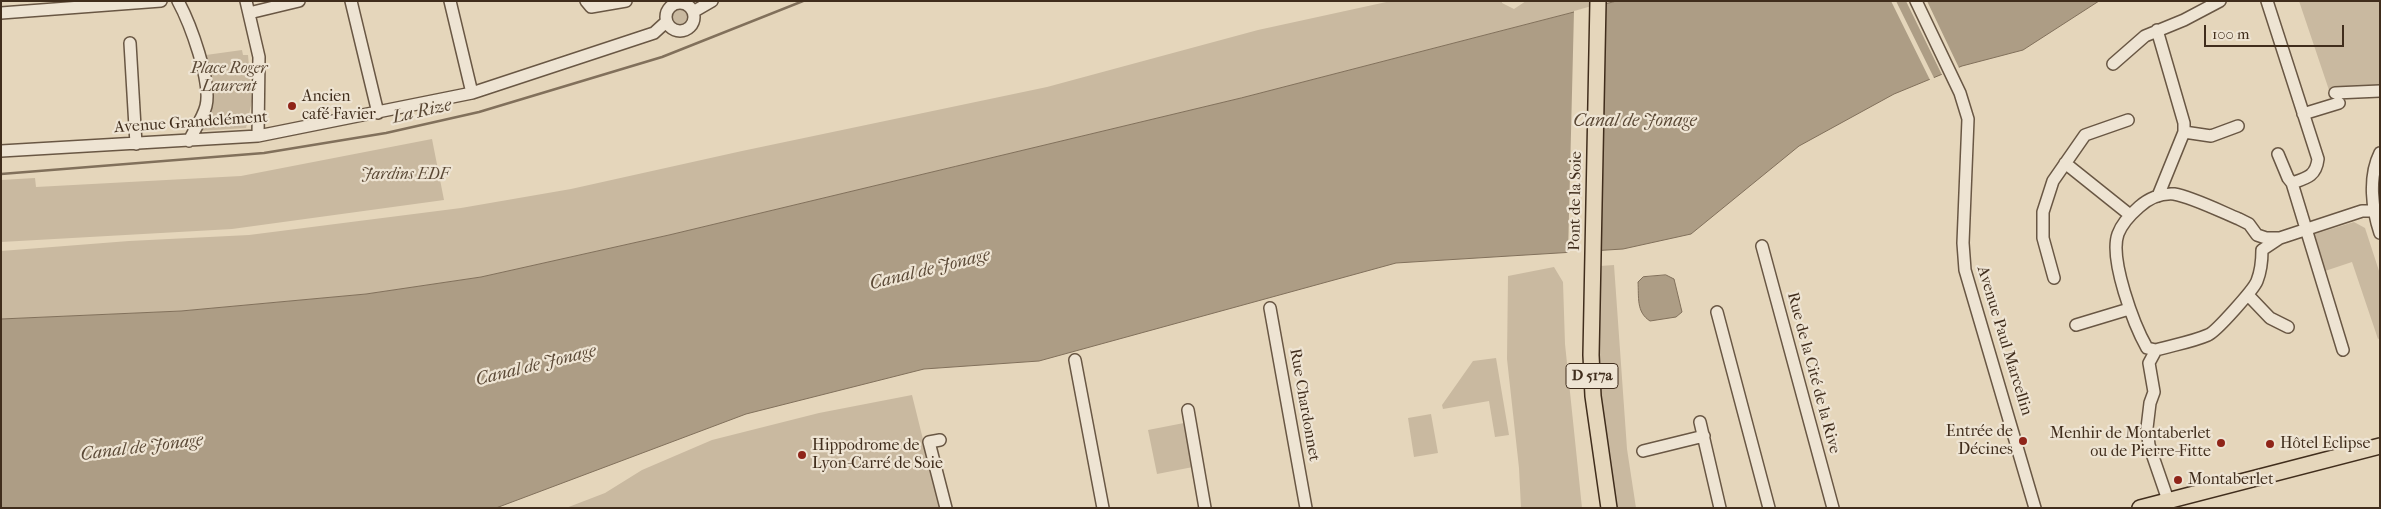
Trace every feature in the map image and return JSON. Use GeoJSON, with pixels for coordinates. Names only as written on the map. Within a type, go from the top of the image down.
{"type":"FeatureCollection","features":[{"type":"Feature","properties":{"kind":"main road","name":"Pont de la Soie"},"geometry":{"type":"LineString","coordinates":[[1598,1],[1592,282],[1593,396],[1609,508]]}},
{"type":"Feature","properties":{"kind":"main road"},"geometry":{"type":"LineString","coordinates":[[2140,508],[2380,446]]}},
{"type":"Feature","properties":{"kind":"street"},"geometry":{"type":"LineString","coordinates":[[1,13],[161,1]]}},
{"type":"Feature","properties":{"kind":"street"},"geometry":{"type":"LineString","coordinates":[[178,1],[187,19],[206,83],[206,106],[189,141]]}},
{"type":"Feature","properties":{"kind":"street"},"geometry":{"type":"LineString","coordinates":[[246,1],[259,57],[258,136]]}},
{"type":"Feature","properties":{"kind":"street"},"geometry":{"type":"LineString","coordinates":[[249,13],[299,1]]}},
{"type":"Feature","properties":{"kind":"street"},"geometry":{"type":"LineString","coordinates":[[351,1],[378,113]]}},
{"type":"Feature","properties":{"kind":"street"},"geometry":{"type":"LineString","coordinates":[[450,1],[472,93]]}},
{"type":"Feature","properties":{"kind":"street"},"geometry":{"type":"LineString","coordinates":[[586,1],[591,7],[603,3],[626,1]]}},
{"type":"Feature","properties":{"kind":"street"},"geometry":{"type":"LineString","coordinates":[[693,12],[712,1]]}},
{"type":"Feature","properties":{"kind":"street","name":"Avenue Paul Marcellin"},"geometry":{"type":"LineString","coordinates":[[1916,1],[1966,109],[1969,130],[1963,243],[1965,270],[2035,508]]}},
{"type":"Feature","properties":{"kind":"street"},"geometry":{"type":"LineString","coordinates":[[2113,64],[2144,36],[2184,20],[2220,1]]}},
{"type":"Feature","properties":{"kind":"street"},"geometry":{"type":"LineString","coordinates":[[2267,1],[2318,159],[2317,169],[2311,176],[2292,183]]}},
{"type":"Feature","properties":{"kind":"street"},"geometry":{"type":"LineString","coordinates":[[681,2],[693,12],[693,22],[683,31],[673,30],[666,22],[669,8],[681,2]]}},
{"type":"Feature","properties":{"kind":"street","name":"Avenue Grandclément"},"geometry":{"type":"LineString","coordinates":[[1,151],[258,136],[378,113],[472,93],[654,33],[666,22]]}},
{"type":"Feature","properties":{"kind":"street"},"geometry":{"type":"LineString","coordinates":[[2157,30],[2184,123],[2184,132],[2158,196]]}},
{"type":"Feature","properties":{"kind":"street"},"geometry":{"type":"LineString","coordinates":[[130,43],[136,144]]}},
{"type":"Feature","properties":{"kind":"street"},"geometry":{"type":"LineString","coordinates":[[2303,114],[2337,98],[2380,91]]}},
{"type":"Feature","properties":{"kind":"street"},"geometry":{"type":"LineString","coordinates":[[2054,278],[2044,238],[2044,212],[2052,181],[2085,135],[2128,120]]}},
{"type":"Feature","properties":{"kind":"street"},"geometry":{"type":"LineString","coordinates":[[2184,132],[2211,136],[2238,126]]}},
{"type":"Feature","properties":{"kind":"street"},"geometry":{"type":"LineString","coordinates":[[2380,153],[2374,179],[2372,211],[2380,233]]}},
{"type":"Feature","properties":{"kind":"street"},"geometry":{"type":"LineString","coordinates":[[2278,154],[2292,183],[2343,350]]}},
{"type":"Feature","properties":{"kind":"street"},"geometry":{"type":"LineString","coordinates":[[2065,162],[2130,215]]}},
{"type":"Feature","properties":{"kind":"street"},"geometry":{"type":"LineString","coordinates":[[2151,349],[2210,335],[2223,324],[2236,305],[2248,295],[2257,282],[2262,250],[2257,235],[2249,224],[2174,194],[2158,196],[2145,202],[2130,215],[2118,233],[2116,254],[2129,309],[2151,349],[2149,363],[2154,392],[2148,418],[2149,444],[2168,500]]}},
{"type":"Feature","properties":{"kind":"street"},"geometry":{"type":"LineString","coordinates":[[2262,250],[2280,238],[2362,210],[2372,211]]}},
{"type":"Feature","properties":{"kind":"street"},"geometry":{"type":"LineString","coordinates":[[2257,235],[2266,238],[2280,238]]}},
{"type":"Feature","properties":{"kind":"street","name":"Rue de la Cité de la Rive"},"geometry":{"type":"LineString","coordinates":[[1762,246],[1833,508]]}},
{"type":"Feature","properties":{"kind":"street"},"geometry":{"type":"LineString","coordinates":[[2248,295],[2270,318],[2288,327]]}},
{"type":"Feature","properties":{"kind":"street","name":"Rue Chardonnet"},"geometry":{"type":"LineString","coordinates":[[1270,308],[1306,508]]}},
{"type":"Feature","properties":{"kind":"street"},"geometry":{"type":"LineString","coordinates":[[2076,325],[2129,309]]}},
{"type":"Feature","properties":{"kind":"street"},"geometry":{"type":"LineString","coordinates":[[1717,312],[1769,508]]}},
{"type":"Feature","properties":{"kind":"street"},"geometry":{"type":"LineString","coordinates":[[1075,360],[1103,508]]}},
{"type":"Feature","properties":{"kind":"street"},"geometry":{"type":"LineString","coordinates":[[1188,410],[1205,508]]}},
{"type":"Feature","properties":{"kind":"street"},"geometry":{"type":"LineString","coordinates":[[1700,422],[1720,508]]}},
{"type":"Feature","properties":{"kind":"street"},"geometry":{"type":"LineString","coordinates":[[1643,451],[1704,436]]}},
{"type":"Feature","properties":{"kind":"street"},"geometry":{"type":"LineString","coordinates":[[940,440],[929,442],[946,508]]}},
{"type":"Feature","properties":{"kind":"green space"},"geometry":{"type":"Polygon","coordinates":[[[1391,1],[1502,1],[1502,3],[1514,9],[1526,1],[1617,1],[1241,98],[669,235],[481,277],[366,294],[181,311],[1,319],[1,251],[129,241],[249,235],[461,208],[571,189],[1047,87],[1258,30],[1391,1]]]}},
{"type":"Feature","properties":{"kind":"green space"},"geometry":{"type":"Polygon","coordinates":[[[2299,1],[2380,1],[2380,87],[2329,90],[2299,1]]]}},
{"type":"Feature","properties":{"kind":"green space"},"geometry":{"type":"Polygon","coordinates":[[[677,9],[683,9],[688,14],[686,23],[677,25],[672,20],[672,14],[677,9]]]}},
{"type":"Feature","properties":{"kind":"green space","name":"Place Roger Laurent"},"geometry":{"type":"Polygon","coordinates":[[[242,50],[243,55],[248,55],[252,101],[246,128],[198,131],[207,114],[203,58],[206,58],[206,55],[242,50]]]}},
{"type":"Feature","properties":{"kind":"green space","name":"Jardins EDF"},"geometry":{"type":"Polygon","coordinates":[[[432,139],[444,200],[232,229],[1,242],[1,180],[35,178],[36,187],[241,176],[432,139]]]}},
{"type":"Feature","properties":{"kind":"green space"},"geometry":{"type":"Polygon","coordinates":[[[2354,222],[2365,228],[2380,274],[2380,338],[2378,339],[2352,262],[2322,272],[2313,240],[2315,234],[2354,222]]]}},
{"type":"Feature","properties":{"kind":"green space"},"geometry":{"type":"Polygon","coordinates":[[[1614,265],[1627,449],[1636,508],[1613,508],[1597,365],[1600,266],[1614,265]]]}},
{"type":"Feature","properties":{"kind":"green space"},"geometry":{"type":"Polygon","coordinates":[[[1554,267],[1563,282],[1565,344],[1582,508],[1521,508],[1519,468],[1507,359],[1508,276],[1554,267]]]}},
{"type":"Feature","properties":{"kind":"green space"},"geometry":{"type":"Polygon","coordinates":[[[1496,358],[1509,435],[1495,437],[1489,401],[1443,409],[1442,405],[1473,361],[1496,358]]]}},
{"type":"Feature","properties":{"kind":"green space","name":"Hippodrome de Lyon-Carré de Soie"},"geometry":{"type":"Polygon","coordinates":[[[912,395],[940,508],[566,508],[605,493],[642,470],[712,440],[819,413],[912,395]]]}},
{"type":"Feature","properties":{"kind":"green space"},"geometry":{"type":"Polygon","coordinates":[[[1431,414],[1438,453],[1414,457],[1408,418],[1431,414]]]}},
{"type":"Feature","properties":{"kind":"green space"},"geometry":{"type":"Polygon","coordinates":[[[1184,423],[1193,467],[1157,474],[1148,430],[1184,423]]]}},
{"type":"Feature","properties":{"kind":"water","name":"Canal de Jonage"},"geometry":{"type":"Polygon","coordinates":[[[1617,1],[2099,1],[2023,50],[1962,66],[1894,94],[1799,146],[1691,234],[1623,249],[1396,263],[1039,361],[924,369],[746,414],[496,508],[1,508],[1,319],[181,311],[366,294],[481,277],[669,235],[1241,98],[1617,1]]]}},
{"type":"Feature","properties":{"kind":"water"},"geometry":{"type":"Polygon","coordinates":[[[1666,275],[1674,279],[1682,312],[1676,317],[1650,321],[1640,309],[1638,282],[1643,277],[1666,275]]]}},
{"type":"Feature","properties":{"kind":"pier"},"geometry":{"type":"Polygon","coordinates":[[[1891,1],[1896,1],[1935,80],[1931,82],[1891,1]]]}},
{"type":"Feature","properties":{"kind":"pier"},"geometry":{"type":"Polygon","coordinates":[[[1906,1],[1927,1],[1960,70],[1943,77],[1906,1]]]}},
{"type":"Feature","properties":{"kind":"pier"},"geometry":{"type":"Polygon","coordinates":[[[1606,2],[1600,253],[1568,255],[1574,11],[1606,2]]]}},
{"type":"Feature","properties":{"kind":"waterway","name":"La Rize"},"geometry":{"type":"LineString","coordinates":[[1,174],[264,153],[386,133],[479,112],[662,57],[803,1]]}},
{"type":"Feature","properties":{"kind":"place","name":"Ancien café Favier"},"geometry":{"type":"Point","coordinates":[292,106]}},
{"type":"Feature","properties":{"kind":"place","name":"Entrée de Décines"},"geometry":{"type":"Point","coordinates":[2023,441]}},
{"type":"Feature","properties":{"kind":"place","name":"Menhir de Montaberlet ou de Pierre-Fitte"},"geometry":{"type":"Point","coordinates":[2221,443]}},
{"type":"Feature","properties":{"kind":"place","name":"Hôtel Eclipse"},"geometry":{"type":"Point","coordinates":[2270,444]}},
{"type":"Feature","properties":{"kind":"place","name":"Hippodrome de Lyon-Carré de Soie"},"geometry":{"type":"Point","coordinates":[802,455]}},
{"type":"Feature","properties":{"kind":"place","name":"Montaberlet"},"geometry":{"type":"Point","coordinates":[2178,480]}}]}
